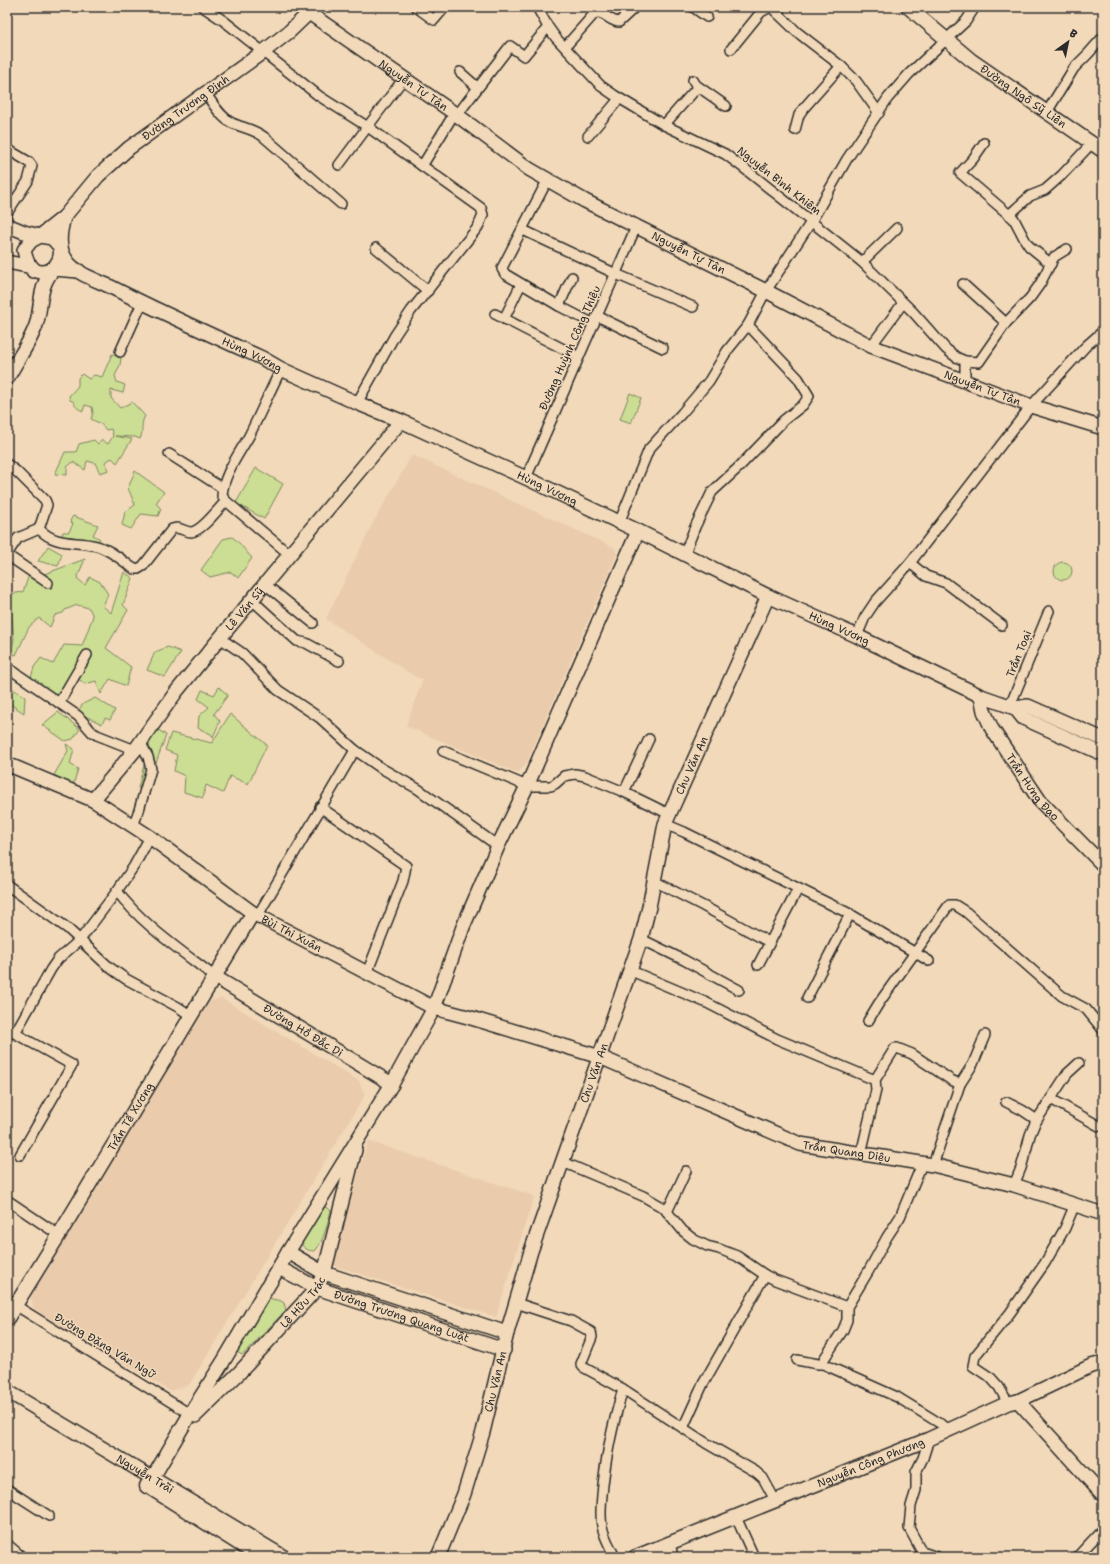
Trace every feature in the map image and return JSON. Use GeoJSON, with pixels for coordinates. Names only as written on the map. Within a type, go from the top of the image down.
{"type":"FeatureCollection","features":[{"type":"Feature","properties":{"kind":"street"},"geometry":{"type":"LineString","coordinates":[[203,7],[319,96],[368,127],[481,208],[483,215],[478,227],[395,335],[357,403]]}},
{"type":"Feature","properties":{"kind":"street"},"geometry":{"type":"LineString","coordinates":[[416,7],[434,20],[445,7]]}},
{"type":"Feature","properties":{"kind":"street","name":"Nguyễn Bình Khiêm"},"geometry":{"type":"LineString","coordinates":[[537,7],[548,27],[601,86],[619,99],[664,125],[725,154],[746,169],[862,262],[946,349],[965,361]]}},
{"type":"Feature","properties":{"kind":"street"},"geometry":{"type":"LineString","coordinates":[[565,47],[596,13],[598,12],[611,20],[619,22],[635,7]]}},
{"type":"Feature","properties":{"kind":"street"},"geometry":{"type":"LineString","coordinates":[[693,7],[707,17]]}},
{"type":"Feature","properties":{"kind":"street"},"geometry":{"type":"LineString","coordinates":[[731,49],[761,12],[770,7],[797,32],[841,66],[856,81],[878,113]]}},
{"type":"Feature","properties":{"kind":"street","name":"Đường Ngô Sỹ Liên"},"geometry":{"type":"LineString","coordinates":[[908,7],[992,75],[1103,151]]}},
{"type":"Feature","properties":{"kind":"street"},"geometry":{"type":"LineString","coordinates":[[619,523],[649,449],[709,381],[727,351],[748,326],[766,291],[812,222],[847,159],[888,98],[909,74],[966,21],[975,7]]}},
{"type":"Feature","properties":{"kind":"street","name":"Đường Trương Định"},"geometry":{"type":"LineString","coordinates":[[40,236],[64,217],[98,176],[129,148],[290,32],[313,9]]}},
{"type":"Feature","properties":{"kind":"street","name":"Nguyễn Tự Tân"},"geometry":{"type":"LineString","coordinates":[[313,9],[404,78],[529,169],[547,180],[636,227],[766,291],[871,346],[1031,406],[1103,428]]}},
{"type":"Feature","properties":{"kind":"street"},"geometry":{"type":"LineString","coordinates":[[502,40],[524,56],[548,27]]}},
{"type":"Feature","properties":{"kind":"street"},"geometry":{"type":"LineString","coordinates":[[1047,112],[1074,68],[1103,36]]}},
{"type":"Feature","properties":{"kind":"street"},"geometry":{"type":"LineString","coordinates":[[422,166],[456,115],[510,46]]}},
{"type":"Feature","properties":{"kind":"street"},"geometry":{"type":"LineString","coordinates":[[795,130],[799,115],[803,109],[841,66]]}},
{"type":"Feature","properties":{"kind":"street"},"geometry":{"type":"LineString","coordinates":[[460,72],[477,87]]}},
{"type":"Feature","properties":{"kind":"street"},"geometry":{"type":"LineString","coordinates":[[339,165],[404,78]]}},
{"type":"Feature","properties":{"kind":"street"},"geometry":{"type":"LineString","coordinates":[[664,125],[696,89],[695,82],[726,106]]}},
{"type":"Feature","properties":{"kind":"street"},"geometry":{"type":"LineString","coordinates":[[205,93],[227,120],[256,131],[341,204]]}},
{"type":"Feature","properties":{"kind":"street"},"geometry":{"type":"LineString","coordinates":[[588,136],[619,99]]}},
{"type":"Feature","properties":{"kind":"street"},"geometry":{"type":"LineString","coordinates":[[984,143],[973,159],[960,173],[1010,214],[1014,218],[1020,233],[1029,246],[1051,264]]}},
{"type":"Feature","properties":{"kind":"street"},"geometry":{"type":"LineString","coordinates":[[1010,214],[1030,196],[1045,190],[1062,175],[1092,143]]}},
{"type":"Feature","properties":{"kind":"street"},"geometry":{"type":"LineString","coordinates":[[7,149],[32,166],[28,181],[7,213]]}},
{"type":"Feature","properties":{"kind":"street"},"geometry":{"type":"LineString","coordinates":[[547,180],[502,269],[505,274],[559,306],[663,348]]}},
{"type":"Feature","properties":{"kind":"street","name":"Đường Trương Định"},"geometry":{"type":"LineString","coordinates":[[60,247],[60,232],[64,217]]}},
{"type":"Feature","properties":{"kind":"street"},"geometry":{"type":"LineString","coordinates":[[7,225],[24,232],[52,238],[60,247],[67,261],[79,271]]}},
{"type":"Feature","properties":{"kind":"street"},"geometry":{"type":"LineString","coordinates":[[7,225],[24,250],[28,263],[32,267],[42,298]]}},
{"type":"Feature","properties":{"kind":"street","name":"Đường Huỳnh Công Thiệu"},"geometry":{"type":"LineString","coordinates":[[526,478],[636,227]]}},
{"type":"Feature","properties":{"kind":"street"},"geometry":{"type":"LineString","coordinates":[[862,262],[898,228]]}},
{"type":"Feature","properties":{"kind":"street"},"geometry":{"type":"LineString","coordinates":[[523,230],[616,274],[693,307]]}},
{"type":"Feature","properties":{"kind":"street"},"geometry":{"type":"LineString","coordinates":[[7,258],[24,250],[30,241],[40,236]]}},
{"type":"Feature","properties":{"kind":"street"},"geometry":{"type":"LineString","coordinates":[[7,379],[33,334],[40,315],[45,284],[60,259],[60,247]]}},
{"type":"Feature","properties":{"kind":"street"},"geometry":{"type":"LineString","coordinates":[[376,248],[428,291]]}},
{"type":"Feature","properties":{"kind":"street"},"geometry":{"type":"LineString","coordinates":[[965,381],[965,361],[979,362],[1006,323],[1030,298],[1040,284],[1054,257],[1067,249]]}},
{"type":"Feature","properties":{"kind":"street"},"geometry":{"type":"LineString","coordinates":[[7,262],[32,267],[42,271],[53,269],[79,271]]}},
{"type":"Feature","properties":{"kind":"street","name":"Hùng Vương"},"geometry":{"type":"LineString","coordinates":[[79,271],[142,303],[262,358],[281,369],[401,421],[526,478],[638,531],[768,596],[858,636],[981,696],[1012,707],[1028,706],[1083,737],[1103,754]]}},
{"type":"Feature","properties":{"kind":"street"},"geometry":{"type":"LineString","coordinates":[[559,306],[572,277]]}},
{"type":"Feature","properties":{"kind":"street"},"geometry":{"type":"LineString","coordinates":[[504,319],[521,284]]}},
{"type":"Feature","properties":{"kind":"street"},"geometry":{"type":"LineString","coordinates":[[963,284],[1006,323]]}},
{"type":"Feature","properties":{"kind":"street"},"geometry":{"type":"LineString","coordinates":[[120,352],[142,303]]}},
{"type":"Feature","properties":{"kind":"street"},"geometry":{"type":"LineString","coordinates":[[871,346],[903,303]]}},
{"type":"Feature","properties":{"kind":"street"},"geometry":{"type":"LineString","coordinates":[[495,314],[579,357]]}},
{"type":"Feature","properties":{"kind":"street"},"geometry":{"type":"LineString","coordinates":[[684,555],[695,527],[712,492],[739,467],[784,420],[803,405],[809,396],[798,378],[748,326]]}},
{"type":"Feature","properties":{"kind":"street"},"geometry":{"type":"LineString","coordinates":[[858,636],[866,617],[876,602],[910,563],[1031,406],[1086,346],[1103,331]]}},
{"type":"Feature","properties":{"kind":"street"},"geometry":{"type":"LineString","coordinates":[[281,369],[222,488],[222,496],[289,554]]}},
{"type":"Feature","properties":{"kind":"street","name":"Lê Văn Sỹ"},"geometry":{"type":"LineString","coordinates":[[93,800],[138,746],[176,692],[251,599],[401,421]]}},
{"type":"Feature","properties":{"kind":"street"},"geometry":{"type":"LineString","coordinates":[[170,454],[222,488]]}},
{"type":"Feature","properties":{"kind":"street"},"geometry":{"type":"LineString","coordinates":[[7,464],[45,500],[47,505],[39,529],[18,538],[7,554],[48,583]]}},
{"type":"Feature","properties":{"kind":"street"},"geometry":{"type":"LineString","coordinates":[[39,529],[60,541],[99,547],[134,569],[138,569],[143,566],[172,529],[176,528],[191,532],[196,531],[226,500]]}},
{"type":"Feature","properties":{"kind":"street","name":"Lê Hữu Trác"},"geometry":{"type":"LineString","coordinates":[[149,1482],[223,1362],[288,1252],[392,1084],[434,1008],[464,927],[498,846],[528,786],[638,531]]}},
{"type":"Feature","properties":{"kind":"street"},"geometry":{"type":"LineString","coordinates":[[910,563],[926,576],[946,583],[1002,625]]}},
{"type":"Feature","properties":{"kind":"street"},"geometry":{"type":"LineString","coordinates":[[265,584],[314,623]]}},
{"type":"Feature","properties":{"kind":"street","name":"Chu Văn An"},"geometry":{"type":"LineString","coordinates":[[438,1557],[468,1481],[483,1432],[507,1333],[531,1251],[641,939],[667,819],[768,596]]}},
{"type":"Feature","properties":{"kind":"street"},"geometry":{"type":"LineString","coordinates":[[251,599],[297,641],[306,643],[339,661]]}},
{"type":"Feature","properties":{"kind":"street","name":"Trần Toại"},"geometry":{"type":"LineString","coordinates":[[1012,707],[1049,611]]}},
{"type":"Feature","properties":{"kind":"street"},"geometry":{"type":"LineString","coordinates":[[220,638],[242,653],[266,680],[278,690],[320,718],[355,750],[381,768],[418,789],[498,846]]}},
{"type":"Feature","properties":{"kind":"street"},"geometry":{"type":"LineString","coordinates":[[59,703],[86,655]]}},
{"type":"Feature","properties":{"kind":"street"},"geometry":{"type":"LineString","coordinates":[[7,667],[78,716],[90,730],[97,735],[138,746],[148,757],[151,769],[133,826]]}},
{"type":"Feature","properties":{"kind":"street","name":"Trần Hưng Đạo"},"geometry":{"type":"LineString","coordinates":[[981,696],[984,711],[992,729],[1040,801],[1103,865]]}},
{"type":"Feature","properties":{"kind":"street","name":"Hùng Vương"},"geometry":{"type":"LineString","coordinates":[[1083,737],[1103,739]]}},
{"type":"Feature","properties":{"kind":"street"},"geometry":{"type":"LineString","coordinates":[[624,792],[649,739]]}},
{"type":"Feature","properties":{"kind":"street"},"geometry":{"type":"LineString","coordinates":[[255,914],[355,750]]}},
{"type":"Feature","properties":{"kind":"street"},"geometry":{"type":"LineString","coordinates":[[442,751],[528,786],[551,786],[564,776],[575,774],[585,776],[624,792],[667,819],[684,832],[850,914],[916,952],[928,961]]}},
{"type":"Feature","properties":{"kind":"street","name":"Bùi Thị Xuân"},"geometry":{"type":"LineString","coordinates":[[7,764],[93,800],[150,837],[255,914],[434,1008],[468,1016],[600,1057]]}},
{"type":"Feature","properties":{"kind":"street"},"geometry":{"type":"LineString","coordinates":[[320,807],[406,866],[403,881],[368,973]]}},
{"type":"Feature","properties":{"kind":"street"},"geometry":{"type":"LineString","coordinates":[[20,1155],[72,1065],[11,1031],[58,959],[80,940],[117,891],[134,866],[150,837]]}},
{"type":"Feature","properties":{"kind":"street"},"geometry":{"type":"LineString","coordinates":[[654,881],[769,942]]}},
{"type":"Feature","properties":{"kind":"street"},"geometry":{"type":"LineString","coordinates":[[7,885],[67,928],[109,967],[126,979],[190,1015]]}},
{"type":"Feature","properties":{"kind":"street"},"geometry":{"type":"LineString","coordinates":[[758,965],[798,889]]}},
{"type":"Feature","properties":{"kind":"street"},"geometry":{"type":"LineString","coordinates":[[117,891],[132,909],[166,939],[215,977]]}},
{"type":"Feature","properties":{"kind":"street"},"geometry":{"type":"LineString","coordinates":[[868,1021],[878,1003],[949,905],[955,904],[1062,996],[1086,1010],[1103,1030]]}},
{"type":"Feature","properties":{"kind":"street","name":"Trần Tế Xương"},"geometry":{"type":"LineString","coordinates":[[7,1319],[11,1303],[59,1235],[190,1015],[255,914]]}},
{"type":"Feature","properties":{"kind":"street"},"geometry":{"type":"LineString","coordinates":[[807,998],[850,914]]}},
{"type":"Feature","properties":{"kind":"street"},"geometry":{"type":"LineString","coordinates":[[641,939],[684,960],[739,990]]}},
{"type":"Feature","properties":{"kind":"street"},"geometry":{"type":"LineString","coordinates":[[629,970],[707,1003],[777,1039],[875,1080]]}},
{"type":"Feature","properties":{"kind":"street","name":"Đường Hồ Đắc Di"},"geometry":{"type":"LineString","coordinates":[[215,977],[392,1084]]}},
{"type":"Feature","properties":{"kind":"street"},"geometry":{"type":"LineString","coordinates":[[823,1364],[843,1330],[847,1320],[847,1308],[900,1217],[927,1164],[960,1084],[973,1064],[985,1035]]}},
{"type":"Feature","properties":{"kind":"street"},"geometry":{"type":"LineString","coordinates":[[861,1154],[876,1090],[875,1080],[894,1048],[912,1054],[951,1080],[960,1084]]}},
{"type":"Feature","properties":{"kind":"street","name":"Trần Quang Diệu"},"geometry":{"type":"LineString","coordinates":[[600,1057],[800,1144],[927,1164],[1014,1185],[1103,1214]]}},
{"type":"Feature","properties":{"kind":"street"},"geometry":{"type":"LineString","coordinates":[[1014,1185],[1028,1147],[1030,1135],[1037,1120],[1067,1074],[1079,1063]]}},
{"type":"Feature","properties":{"kind":"street"},"geometry":{"type":"LineString","coordinates":[[1051,1099],[1099,1126]]}},
{"type":"Feature","properties":{"kind":"street"},"geometry":{"type":"LineString","coordinates":[[1006,1102],[1037,1120]]}},
{"type":"Feature","properties":{"kind":"street","name":"Lê Hữu Trác"},"geometry":{"type":"LineString","coordinates":[[182,1429],[239,1373],[317,1288],[324,1272],[358,1138]]}},
{"type":"Feature","properties":{"kind":"street"},"geometry":{"type":"LineString","coordinates":[[563,1162],[643,1196],[664,1208],[683,1231],[693,1239],[707,1246],[719,1248],[737,1256],[765,1275],[847,1308]]}},
{"type":"Feature","properties":{"kind":"street"},"geometry":{"type":"LineString","coordinates":[[667,1212],[686,1171]]}},
{"type":"Feature","properties":{"kind":"street"},"geometry":{"type":"LineString","coordinates":[[7,1200],[59,1235]]}},
{"type":"Feature","properties":{"kind":"street"},"geometry":{"type":"LineString","coordinates":[[1075,1204],[1065,1228],[1045,1264],[1010,1313],[975,1356],[973,1366],[991,1378],[1103,1495]]}},
{"type":"Feature","properties":{"kind":"street","name":"Đường Trương Quang Luật"},"geometry":{"type":"LineString","coordinates":[[288,1252],[324,1272],[507,1333]]}},
{"type":"Feature","properties":{"kind":"street","name":"Đường Trương Quang Luật"},"geometry":{"type":"LineString","coordinates":[[279,1268],[317,1288],[504,1350]]}},
{"type":"Feature","properties":{"kind":"street"},"geometry":{"type":"LineString","coordinates":[[683,1428],[703,1384],[765,1275]]}},
{"type":"Feature","properties":{"kind":"street","name":"Đường Đặng Văn Ngữ"},"geometry":{"type":"LineString","coordinates":[[11,1303],[190,1414]]}},
{"type":"Feature","properties":{"kind":"street"},"geometry":{"type":"LineString","coordinates":[[516,1303],[571,1321],[591,1332],[592,1337],[581,1364],[583,1367],[623,1389],[706,1443],[756,1472],[763,1478],[775,1500]]}},
{"type":"Feature","properties":{"kind":"street"},"geometry":{"type":"LineString","coordinates":[[798,1360],[823,1364],[867,1382],[897,1397],[949,1429]]}},
{"type":"Feature","properties":{"kind":"street"},"geometry":{"type":"LineString","coordinates":[[223,1362],[239,1373]]}},
{"type":"Feature","properties":{"kind":"street","name":"Nguyễn Công Phương"},"geometry":{"type":"LineString","coordinates":[[635,1557],[929,1439],[1091,1366],[1103,1363]]}},
{"type":"Feature","properties":{"kind":"street"},"geometry":{"type":"LineString","coordinates":[[615,1557],[608,1544],[602,1527],[601,1514],[603,1483],[613,1423],[623,1389]]}},
{"type":"Feature","properties":{"kind":"street","name":"Nguyễn Trãi"},"geometry":{"type":"LineString","coordinates":[[7,1391],[149,1482],[260,1557]]}},
{"type":"Feature","properties":{"kind":"street","name":"Nguyễn Trãi"},"geometry":{"type":"LineString","coordinates":[[7,1401],[284,1557]]}},
{"type":"Feature","properties":{"kind":"street"},"geometry":{"type":"LineString","coordinates":[[929,1439],[923,1458],[916,1472],[916,1490],[911,1506],[909,1528],[922,1552],[937,1557]]}},
{"type":"Feature","properties":{"kind":"street"},"geometry":{"type":"LineString","coordinates":[[7,1489],[49,1516]]}},
{"type":"Feature","properties":{"kind":"street"},"geometry":{"type":"LineString","coordinates":[[736,1517],[754,1557]]}},
{"type":"Feature","properties":{"kind":"street"},"geometry":{"type":"LineString","coordinates":[[1078,1557],[1103,1529]]}},
{"type":"Feature","properties":{"kind":"street"},"geometry":{"type":"LineString","coordinates":[[670,1543],[673,1557]]}},
{"type":"Feature","properties":{"kind":"street"},"geometry":{"type":"LineString","coordinates":[[7,1544],[22,1557]]}},
{"type":"Feature","properties":{"kind":"street"},"geometry":{"type":"LineString","coordinates":[[914,1557],[922,1552]]}},
{"type":"Feature","properties":{"kind":"shaded area"},"geometry":{"type":"Polygon","coordinates":[[[412,455],[615,548],[617,554],[525,766],[518,772],[406,726],[423,679],[416,677],[326,619],[374,521],[412,455]]]}},
{"type":"Feature","properties":{"kind":"shaded area"},"geometry":{"type":"Polygon","coordinates":[[[221,998],[359,1081],[365,1095],[189,1385],[170,1391],[34,1309],[30,1293],[208,1002],[221,998]]]}},
{"type":"Feature","properties":{"kind":"shaded area"},"geometry":{"type":"Polygon","coordinates":[[[368,1141],[534,1196],[496,1317],[332,1265],[368,1141]]]}},
{"type":"Feature","properties":{"kind":"green space"},"geometry":{"type":"Polygon","coordinates":[[[112,354],[121,358],[120,365],[115,376],[117,382],[125,385],[123,393],[111,390],[111,398],[120,408],[132,402],[145,416],[140,439],[135,437],[115,436],[132,439],[117,463],[112,458],[105,462],[109,470],[100,473],[95,463],[87,461],[85,470],[73,462],[67,467],[67,475],[55,474],[65,452],[76,452],[79,444],[94,440],[98,444],[102,440],[108,444],[113,436],[111,429],[106,430],[101,424],[91,419],[93,413],[92,407],[85,405],[83,411],[78,409],[74,402],[70,400],[69,396],[78,386],[78,378],[82,374],[89,379],[94,375],[102,377],[112,354]]]}},
{"type":"Feature","properties":{"kind":"green space"},"geometry":{"type":"Polygon","coordinates":[[[630,393],[641,398],[631,423],[620,419],[630,393]]]}},
{"type":"Feature","properties":{"kind":"green space"},"geometry":{"type":"Polygon","coordinates":[[[256,468],[283,484],[264,519],[236,503],[256,468]]]}},
{"type":"Feature","properties":{"kind":"green space"},"geometry":{"type":"Polygon","coordinates":[[[135,471],[164,492],[156,503],[161,509],[158,516],[141,514],[131,529],[122,525],[125,512],[135,505],[128,488],[135,471]]]}},
{"type":"Feature","properties":{"kind":"green space"},"geometry":{"type":"Polygon","coordinates":[[[73,516],[98,525],[93,535],[100,539],[96,546],[59,542],[63,532],[69,532],[73,524],[70,521],[73,516]]]}},
{"type":"Feature","properties":{"kind":"green space"},"geometry":{"type":"Polygon","coordinates":[[[232,537],[252,558],[238,578],[231,572],[210,577],[201,570],[223,539],[232,537]]]}},
{"type":"Feature","properties":{"kind":"green space"},"geometry":{"type":"Polygon","coordinates":[[[48,546],[62,554],[58,566],[38,561],[48,546]]]}},
{"type":"Feature","properties":{"kind":"green space"},"geometry":{"type":"Polygon","coordinates":[[[85,559],[77,578],[85,585],[90,577],[100,582],[108,594],[103,606],[111,613],[124,572],[133,578],[123,605],[128,610],[106,648],[131,667],[126,686],[110,679],[101,694],[96,681],[85,684],[77,678],[66,694],[60,691],[55,701],[29,685],[34,667],[41,658],[53,664],[64,645],[82,646],[93,616],[89,608],[77,605],[65,610],[63,613],[55,615],[50,627],[39,618],[29,627],[16,655],[11,654],[14,639],[10,594],[23,592],[30,572],[44,586],[48,582],[42,575],[85,559]]]}},
{"type":"Feature","properties":{"kind":"green space"},"geometry":{"type":"Polygon","coordinates":[[[1063,562],[1069,565],[1072,571],[1069,577],[1063,580],[1057,577],[1054,571],[1057,565],[1063,562]]]}},
{"type":"Feature","properties":{"kind":"green space"},"geometry":{"type":"Polygon","coordinates":[[[168,647],[181,652],[165,677],[147,670],[155,652],[168,647]]]}},
{"type":"Feature","properties":{"kind":"green space"},"geometry":{"type":"Polygon","coordinates":[[[7,685],[25,697],[24,713],[7,702],[7,685]]]}},
{"type":"Feature","properties":{"kind":"green space"},"geometry":{"type":"Polygon","coordinates":[[[219,687],[228,695],[214,714],[220,721],[213,737],[211,734],[198,728],[199,716],[209,707],[198,699],[202,690],[214,695],[219,687]]]}},
{"type":"Feature","properties":{"kind":"green space"},"geometry":{"type":"Polygon","coordinates":[[[95,698],[115,710],[110,720],[105,718],[102,724],[85,716],[82,722],[75,715],[83,704],[95,698]]]}},
{"type":"Feature","properties":{"kind":"green space"},"geometry":{"type":"Polygon","coordinates":[[[58,712],[80,729],[73,739],[65,741],[42,725],[58,712]]]}},
{"type":"Feature","properties":{"kind":"green space"},"geometry":{"type":"Polygon","coordinates":[[[230,714],[267,745],[248,784],[230,776],[223,793],[206,785],[203,798],[184,792],[185,776],[174,771],[177,755],[165,750],[171,733],[212,743],[230,714]]]}},
{"type":"Feature","properties":{"kind":"green space"},"geometry":{"type":"Polygon","coordinates":[[[154,727],[166,735],[146,791],[138,788],[154,727]]]}},
{"type":"Feature","properties":{"kind":"green space"},"geometry":{"type":"Polygon","coordinates":[[[66,744],[74,749],[70,764],[78,769],[73,785],[54,775],[68,751],[66,744]]]}},
{"type":"Feature","properties":{"kind":"green space"},"geometry":{"type":"Polygon","coordinates":[[[323,1207],[328,1208],[331,1211],[325,1232],[315,1251],[308,1250],[303,1247],[301,1243],[323,1207]]]}},
{"type":"Feature","properties":{"kind":"green space"},"geometry":{"type":"Polygon","coordinates":[[[268,1298],[284,1303],[286,1310],[242,1355],[237,1352],[236,1349],[268,1298]]]}}]}
